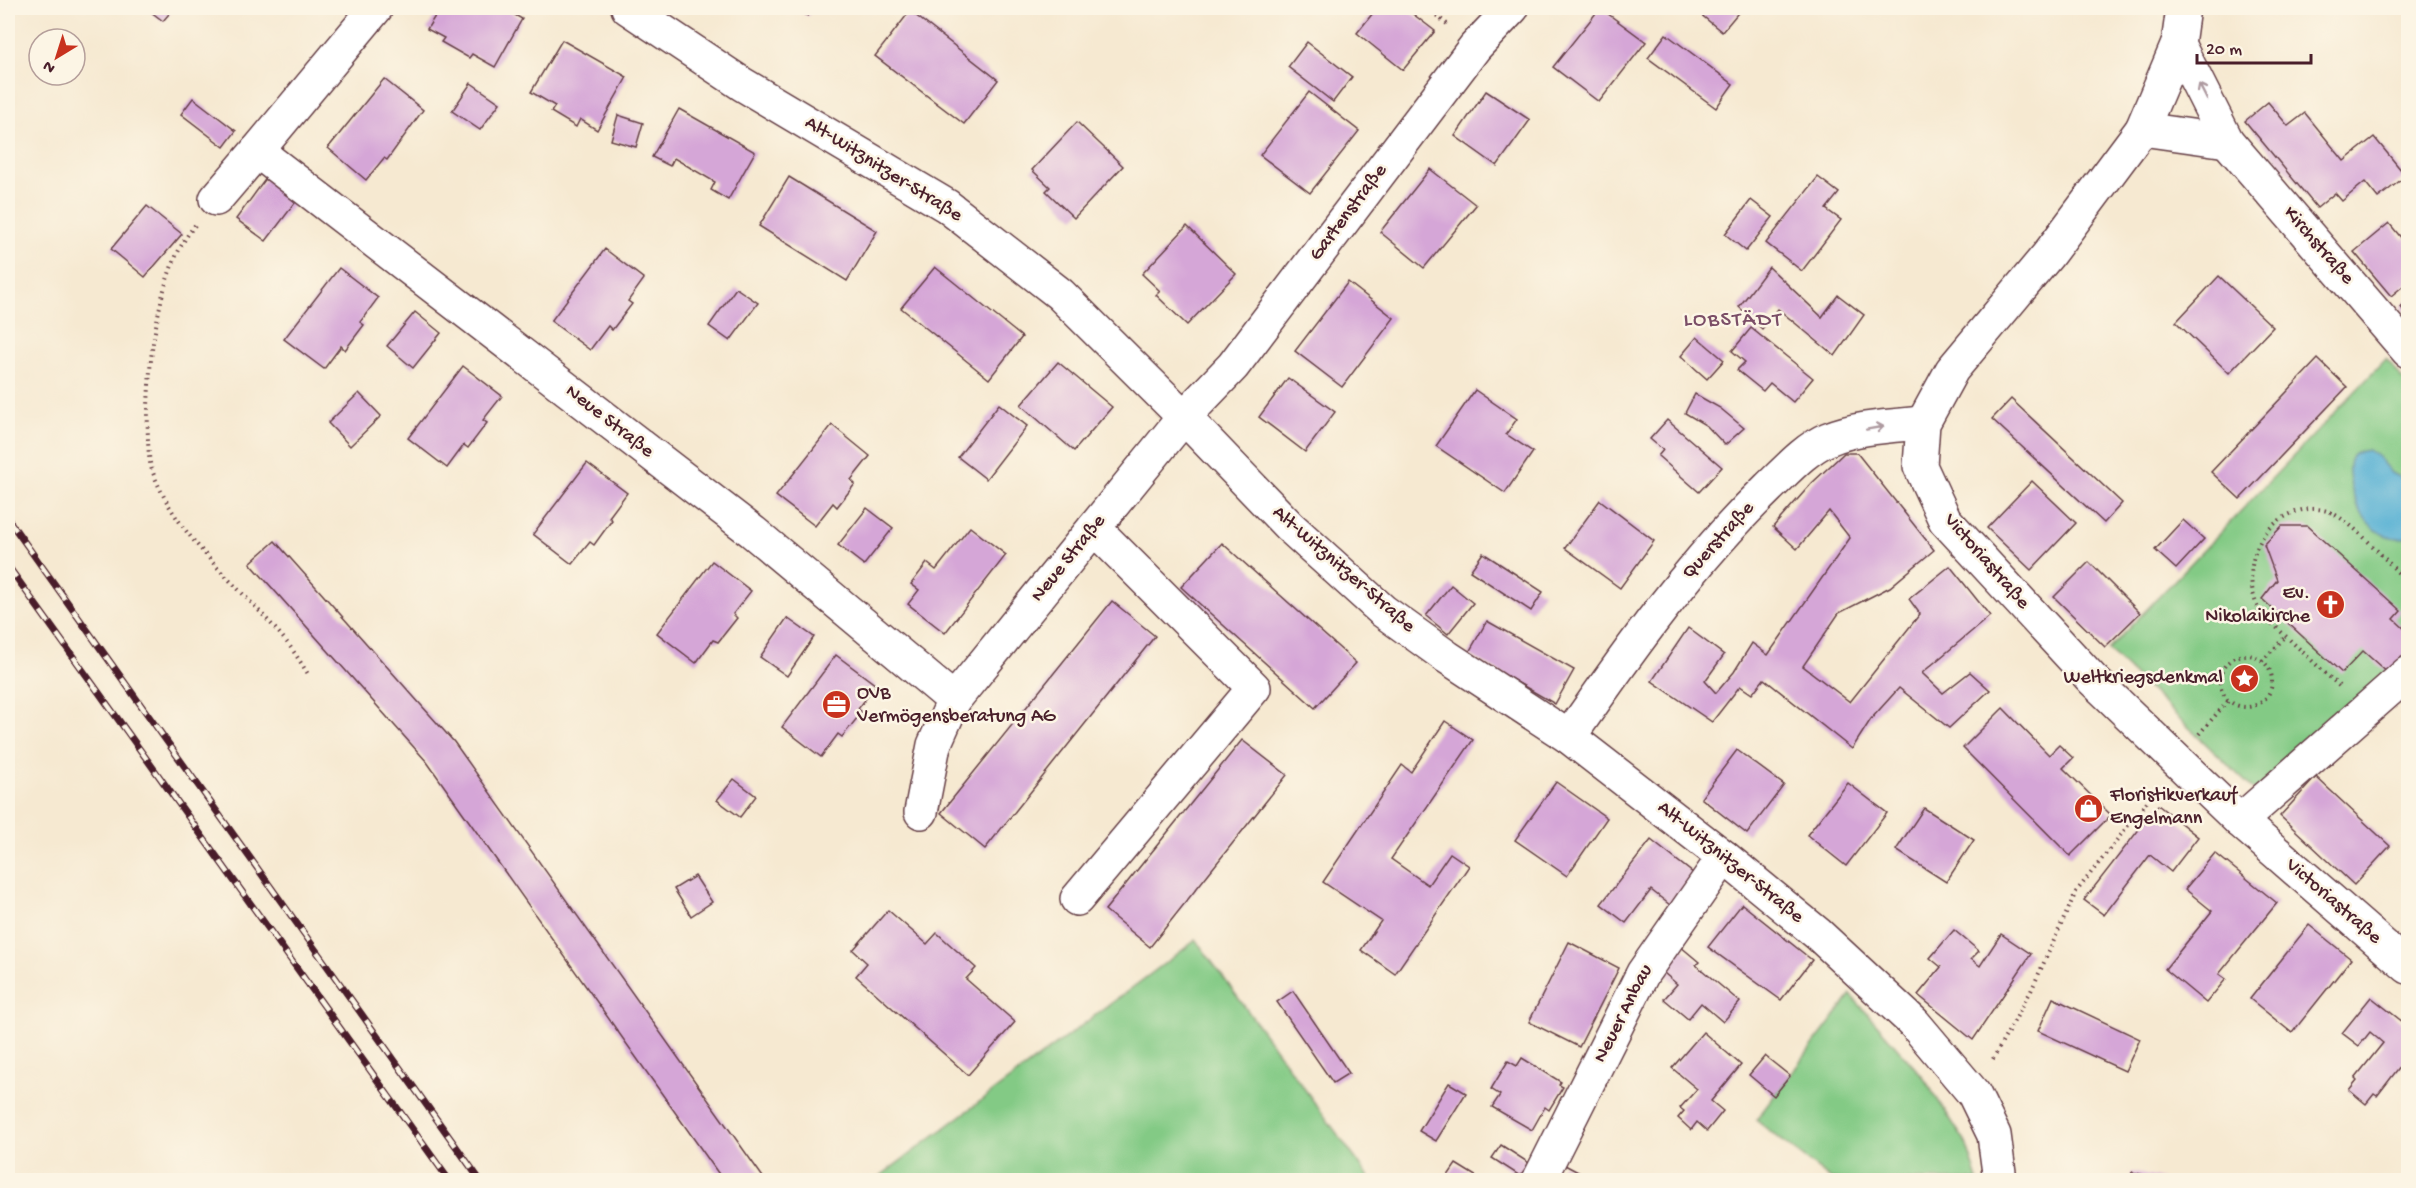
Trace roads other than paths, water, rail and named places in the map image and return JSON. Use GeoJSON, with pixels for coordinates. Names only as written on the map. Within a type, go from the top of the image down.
{"type":"FeatureCollection","features":[{"type":"Feature","properties":{"kind":"street"},"geometry":{"type":"LineString","coordinates":[[216,199],[376,8]]}},
{"type":"Feature","properties":{"kind":"street","name":"Alt-Witznitzer-Straße"},"geometry":{"type":"LineString","coordinates":[[628,8],[742,84],[947,206],[1060,294],[1184,417],[1288,526],[1383,611],[1447,657],[1569,737],[1724,857],[1818,934],[1914,1023],[1974,1094],[1994,1135],[2000,1180]]}},
{"type":"Feature","properties":{"kind":"street","name":"Gartenstraße"},"geometry":{"type":"LineString","coordinates":[[1184,417],[1233,366],[1475,47],[1512,8]]}},
{"type":"Feature","properties":{"kind":"street","name":"Victoriastraße"},"geometry":{"type":"LineString","coordinates":[[2183,8],[2178,44],[2142,129],[2048,255],[1952,370],[1923,423],[1920,466],[1945,520],[2092,679],[2240,821],[2409,967]]}},
{"type":"Feature","properties":{"kind":"street","name":"Kirchstraße"},"geometry":{"type":"LineString","coordinates":[[2178,44],[2227,141],[2409,351]]}},
{"type":"Feature","properties":{"kind":"street"},"geometry":{"type":"LineString","coordinates":[[2142,129],[2227,141]]}},
{"type":"Feature","properties":{"kind":"street","name":"Neue Straße"},"geometry":{"type":"LineString","coordinates":[[257,152],[753,532],[954,700]]}},
{"type":"Feature","properties":{"kind":"street","name":"Neue Straße"},"geometry":{"type":"LineString","coordinates":[[921,812],[934,745],[954,700],[1184,417]]}},
{"type":"Feature","properties":{"kind":"street","name":"Querstraße"},"geometry":{"type":"LineString","coordinates":[[1569,737],[1642,633],[1694,566],[1796,461],[1828,439],[1876,427],[1923,423]]}},
{"type":"Feature","properties":{"kind":"street"},"geometry":{"type":"LineString","coordinates":[[1077,899],[1254,688],[1094,528]]}},
{"type":"Feature","properties":{"kind":"street"},"geometry":{"type":"LineString","coordinates":[[2240,821],[2365,709],[2409,673]]}},
{"type":"Feature","properties":{"kind":"street","name":"Neuer Anbau"},"geometry":{"type":"LineString","coordinates":[[1539,1180],[1643,973],[1724,857]]}},
{"type":"Feature","properties":{"kind":"water"},"geometry":{"type":"Polygon","coordinates":[[[2368,450],[2378,457],[2391,473],[2408,482],[2407,537],[2395,538],[2376,530],[2356,503],[2350,481],[2350,460],[2356,453],[2368,450]]]}},
{"type":"Feature","properties":{"kind":"railway"},"geometry":{"type":"LineString","coordinates":[[8,519],[480,1180]]}},
{"type":"Feature","properties":{"kind":"railway"},"geometry":{"type":"LineString","coordinates":[[8,566],[449,1180]]}},
{"type":"Feature","properties":{"kind":"place","name":"Ev. Nikolaikirche"},"geometry":{"type":"Point","coordinates":[2331,605]}},
{"type":"Feature","properties":{"kind":"place","name":"Weltkriegsdenkmal"},"geometry":{"type":"Point","coordinates":[2244,678]}},
{"type":"Feature","properties":{"kind":"place","name":"OVB Vermögensberatung AG"},"geometry":{"type":"Point","coordinates":[836,705]}},
{"type":"Feature","properties":{"kind":"place","name":"Floristikverkauf Engelmann"},"geometry":{"type":"Point","coordinates":[2089,808]}},
{"type":"Feature","properties":{"kind":"district","name":"LOBSTÄDT"},"geometry":{"type":"Point","coordinates":[1733,321]}}]}
